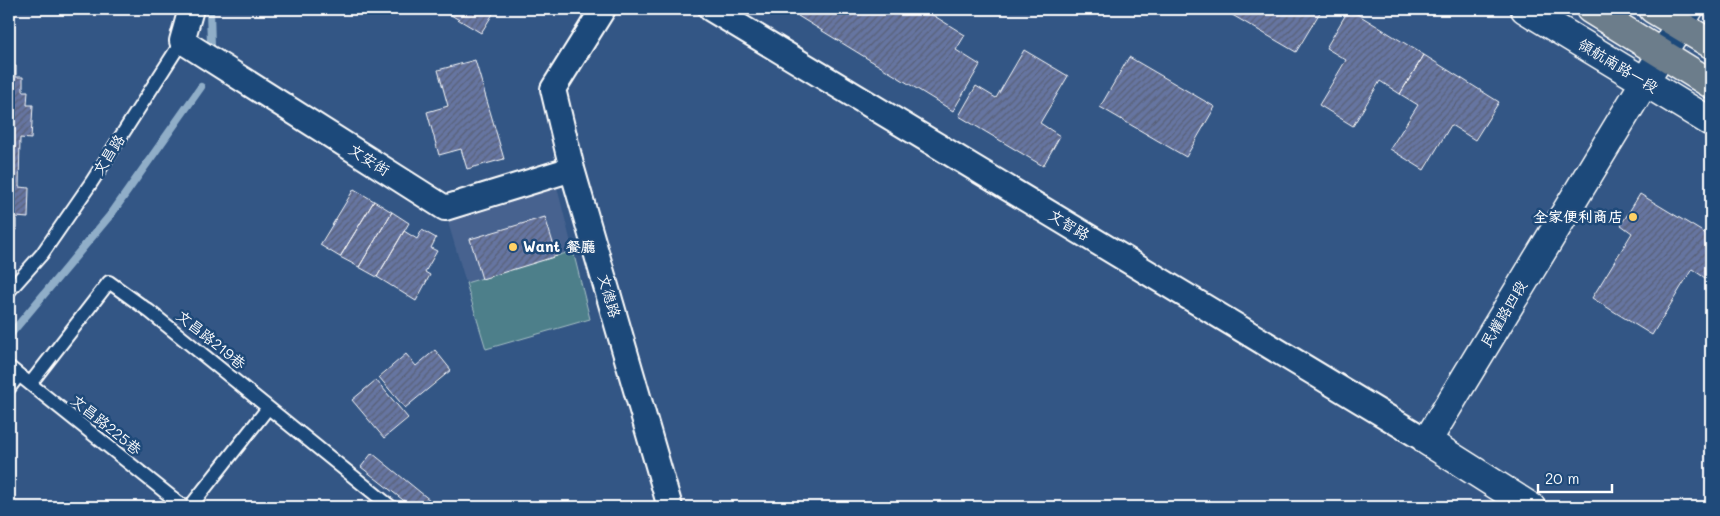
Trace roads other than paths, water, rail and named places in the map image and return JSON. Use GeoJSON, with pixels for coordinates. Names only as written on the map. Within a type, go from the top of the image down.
{"type":"FeatureCollection","features":[{"type":"Feature","properties":{"kind":"main road"},"geometry":{"type":"LineString","coordinates":[[1590,9],[1711,84]]}},
{"type":"Feature","properties":{"kind":"main road"},"geometry":{"type":"LineString","coordinates":[[1653,9],[1684,17],[1711,44]]}},
{"type":"Feature","properties":{"kind":"street","name":"文昌路"},"geometry":{"type":"LineString","coordinates":[[182,41],[191,9]]}},
{"type":"Feature","properties":{"kind":"street","name":"文德路"},"geometry":{"type":"LineString","coordinates":[[603,9],[553,89],[572,169],[670,507]]}},
{"type":"Feature","properties":{"kind":"street","name":"文智路"},"geometry":{"type":"LineString","coordinates":[[711,9],[1427,441]]}},
{"type":"Feature","properties":{"kind":"street","name":"領航南路一段"},"geometry":{"type":"LineString","coordinates":[[1525,9],[1711,122]]}},
{"type":"Feature","properties":{"kind":"street","name":"民權路四段"},"geometry":{"type":"LineString","coordinates":[[1427,441],[1684,17]]}},
{"type":"Feature","properties":{"kind":"street","name":"文安街"},"geometry":{"type":"LineString","coordinates":[[182,41],[445,208],[572,169]]}},
{"type":"Feature","properties":{"kind":"street"},"geometry":{"type":"LineString","coordinates":[[1427,441],[1531,507]]}},
{"type":"Feature","properties":{"kind":"lane","name":"文昌路"},"geometry":{"type":"LineString","coordinates":[[9,291],[42,254],[96,175],[182,41]]}},
{"type":"Feature","properties":{"kind":"lane","name":"文昌路219巷"},"geometry":{"type":"LineString","coordinates":[[30,384],[109,282],[148,311],[391,507]]}},
{"type":"Feature","properties":{"kind":"lane","name":"文昌路225巷"},"geometry":{"type":"LineString","coordinates":[[14,371],[184,507]]}},
{"type":"Feature","properties":{"kind":"lane"},"geometry":{"type":"LineString","coordinates":[[9,388],[14,371]]}},
{"type":"Feature","properties":{"kind":"lane"},"geometry":{"type":"LineString","coordinates":[[190,507],[268,408]]}},
{"type":"Feature","properties":{"kind":"waterway"},"geometry":{"type":"LineString","coordinates":[[210,9],[211,46]]}},
{"type":"Feature","properties":{"kind":"waterway"},"geometry":{"type":"LineString","coordinates":[[9,336],[112,213],[201,87]]}},
{"type":"Feature","properties":{"kind":"place","name":"全家便利商店"},"geometry":{"type":"Point","coordinates":[1633,217]}},
{"type":"Feature","properties":{"kind":"place","name":"Want 餐廳"},"geometry":{"type":"Point","coordinates":[513,247]}}]}
